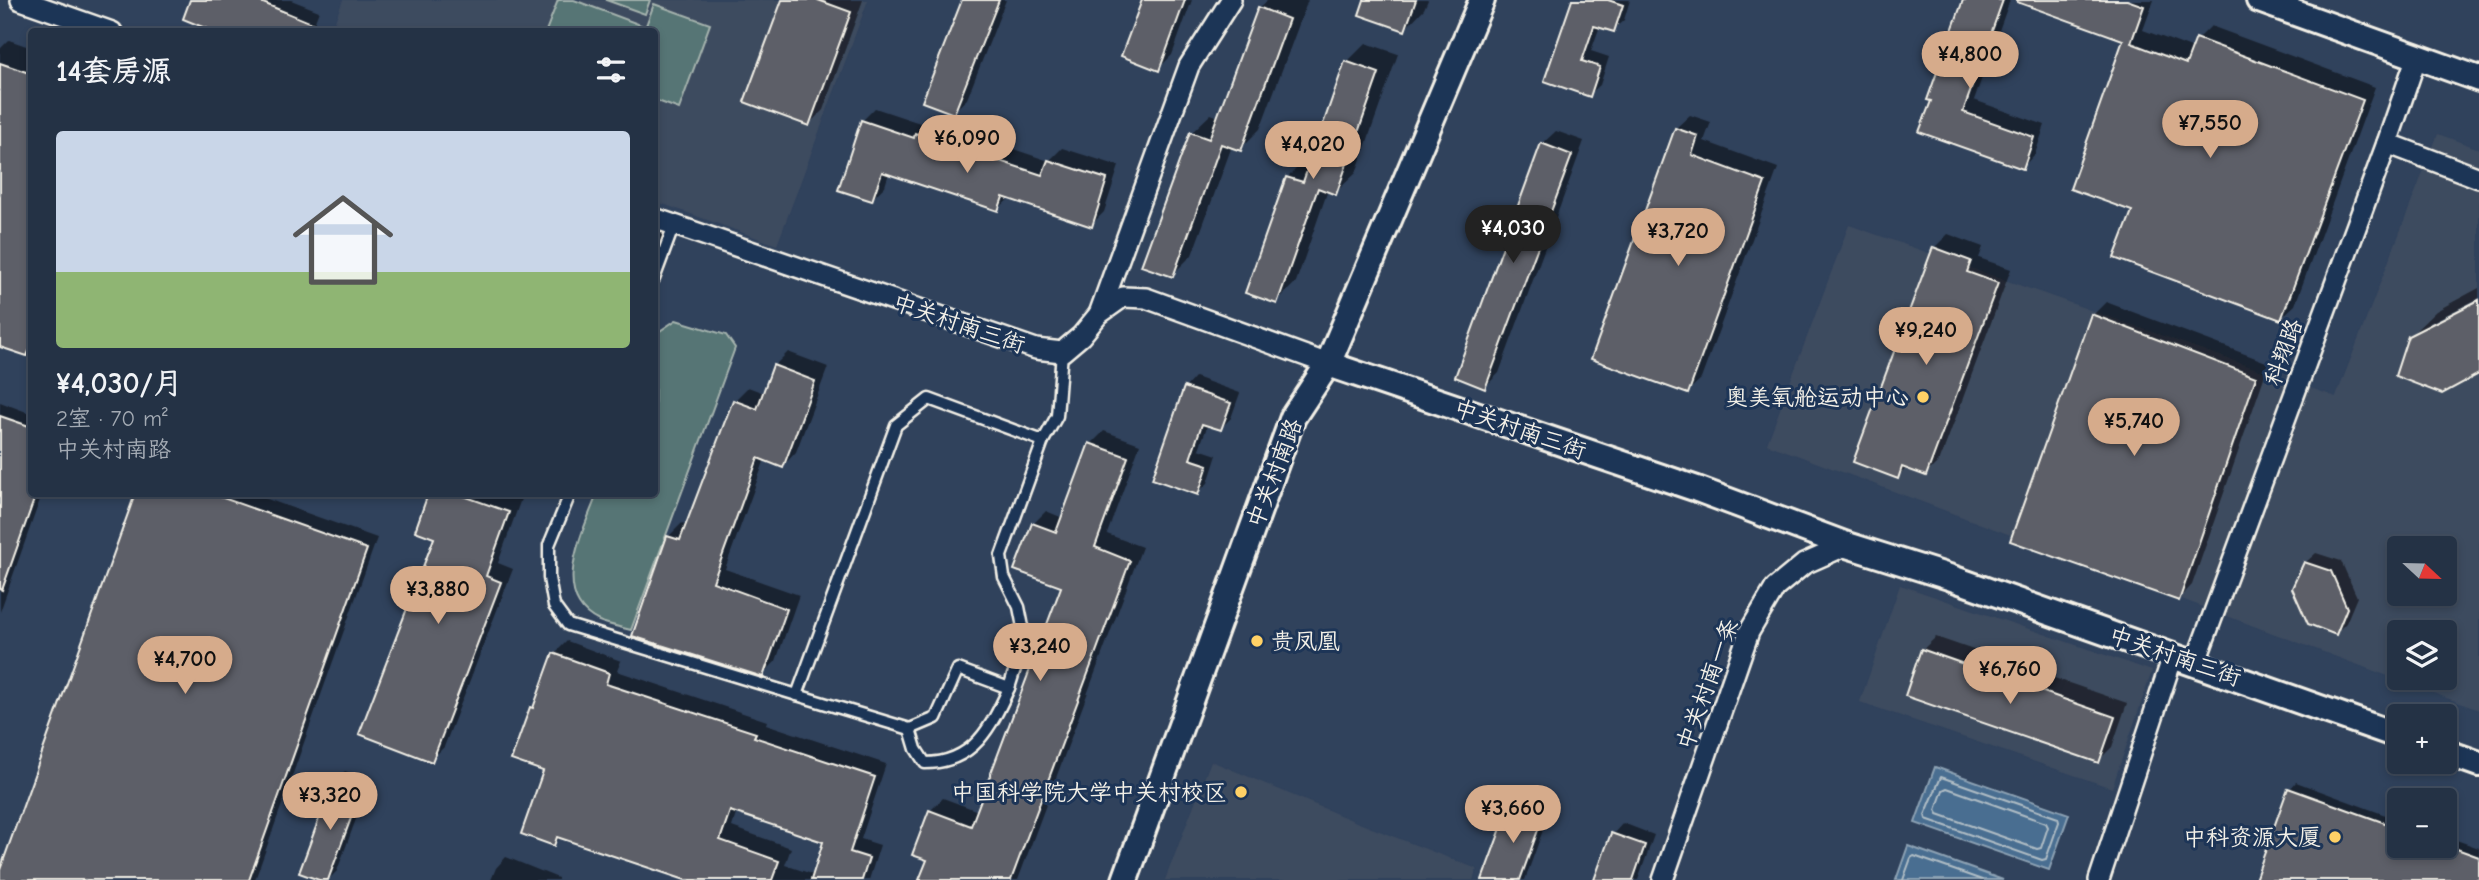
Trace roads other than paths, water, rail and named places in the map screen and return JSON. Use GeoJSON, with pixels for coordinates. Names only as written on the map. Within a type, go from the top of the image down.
{"type":"FeatureCollection","features":[{"type":"Feature","properties":{"kind":"street"},"geometry":{"type":"LineString","coordinates":[[21,0],[101,28]]}},
{"type":"Feature","properties":{"kind":"street"},"geometry":{"type":"LineString","coordinates":[[1099,314],[1189,66],[1231,0]]}},
{"type":"Feature","properties":{"kind":"street","name":"中关村南路"},"geometry":{"type":"LineString","coordinates":[[1125,880],[1293,416],[1328,364],[1482,0]]}},
{"type":"Feature","properties":{"kind":"street"},"geometry":{"type":"LineString","coordinates":[[2259,0],[2479,79]]}},
{"type":"Feature","properties":{"kind":"street","name":"科翔路"},"geometry":{"type":"LineString","coordinates":[[2099,880],[2387,143],[2417,56]]}},
{"type":"Feature","properties":{"kind":"street"},"geometry":{"type":"LineString","coordinates":[[2387,143],[2479,178]]}},
{"type":"Feature","properties":{"kind":"street","name":"中关村南三街"},"geometry":{"type":"LineString","coordinates":[[658,219],[1035,349],[1062,352],[1081,336],[1099,314],[1123,297],[1146,298],[1328,364],[1697,489],[1847,545],[1949,577],[2387,732]]}},
{"type":"Feature","properties":{"kind":"street","name":"中关村南一条"},"geometry":{"type":"LineString","coordinates":[[1664,880],[1749,632],[1775,588],[1804,564],[1847,545]]}},
{"type":"Feature","properties":{"kind":"street"},"geometry":{"type":"LineString","coordinates":[[2457,756],[2479,764]]}},
{"type":"Feature","properties":{"kind":"lane"},"geometry":{"type":"LineString","coordinates":[[658,268],[674,225]]}},
{"type":"Feature","properties":{"kind":"lane"},"geometry":{"type":"LineString","coordinates":[[910,729],[916,749],[925,763],[945,763],[971,749],[993,723],[1009,688],[1025,637],[1019,607],[1004,577],[1001,556],[1043,441],[1057,416],[1062,352]]}},
{"type":"Feature","properties":{"kind":"lane"},"geometry":{"type":"LineString","coordinates":[[797,695],[896,425],[929,399],[1043,441]]}},
{"type":"Feature","properties":{"kind":"lane"},"geometry":{"type":"LineString","coordinates":[[569,497],[549,545],[549,578],[554,606],[568,625],[910,729],[936,718],[958,669],[1009,688]]}},
{"type":"Feature","properties":{"kind":"water"},"geometry":{"type":"Polygon","coordinates":[[[1935,767],[2069,814],[2049,870],[1915,823],[1935,767]]]}},
{"type":"Feature","properties":{"kind":"water"},"geometry":{"type":"Polygon","coordinates":[[[1908,846],[2003,880],[1896,880],[1908,846]]]}},
{"type":"Feature","properties":{"kind":"place","name":"奥美氧舱运动中心"},"geometry":{"type":"Point","coordinates":[1923,397]}},
{"type":"Feature","properties":{"kind":"place","name":"贵凤凰"},"geometry":{"type":"Point","coordinates":[1257,641]}},
{"type":"Feature","properties":{"kind":"place","name":"中国科学院大学中关村校区"},"geometry":{"type":"Point","coordinates":[1241,792]}},
{"type":"Feature","properties":{"kind":"place","name":"中科资源大厦"},"geometry":{"type":"Point","coordinates":[2335,837]}}]}
